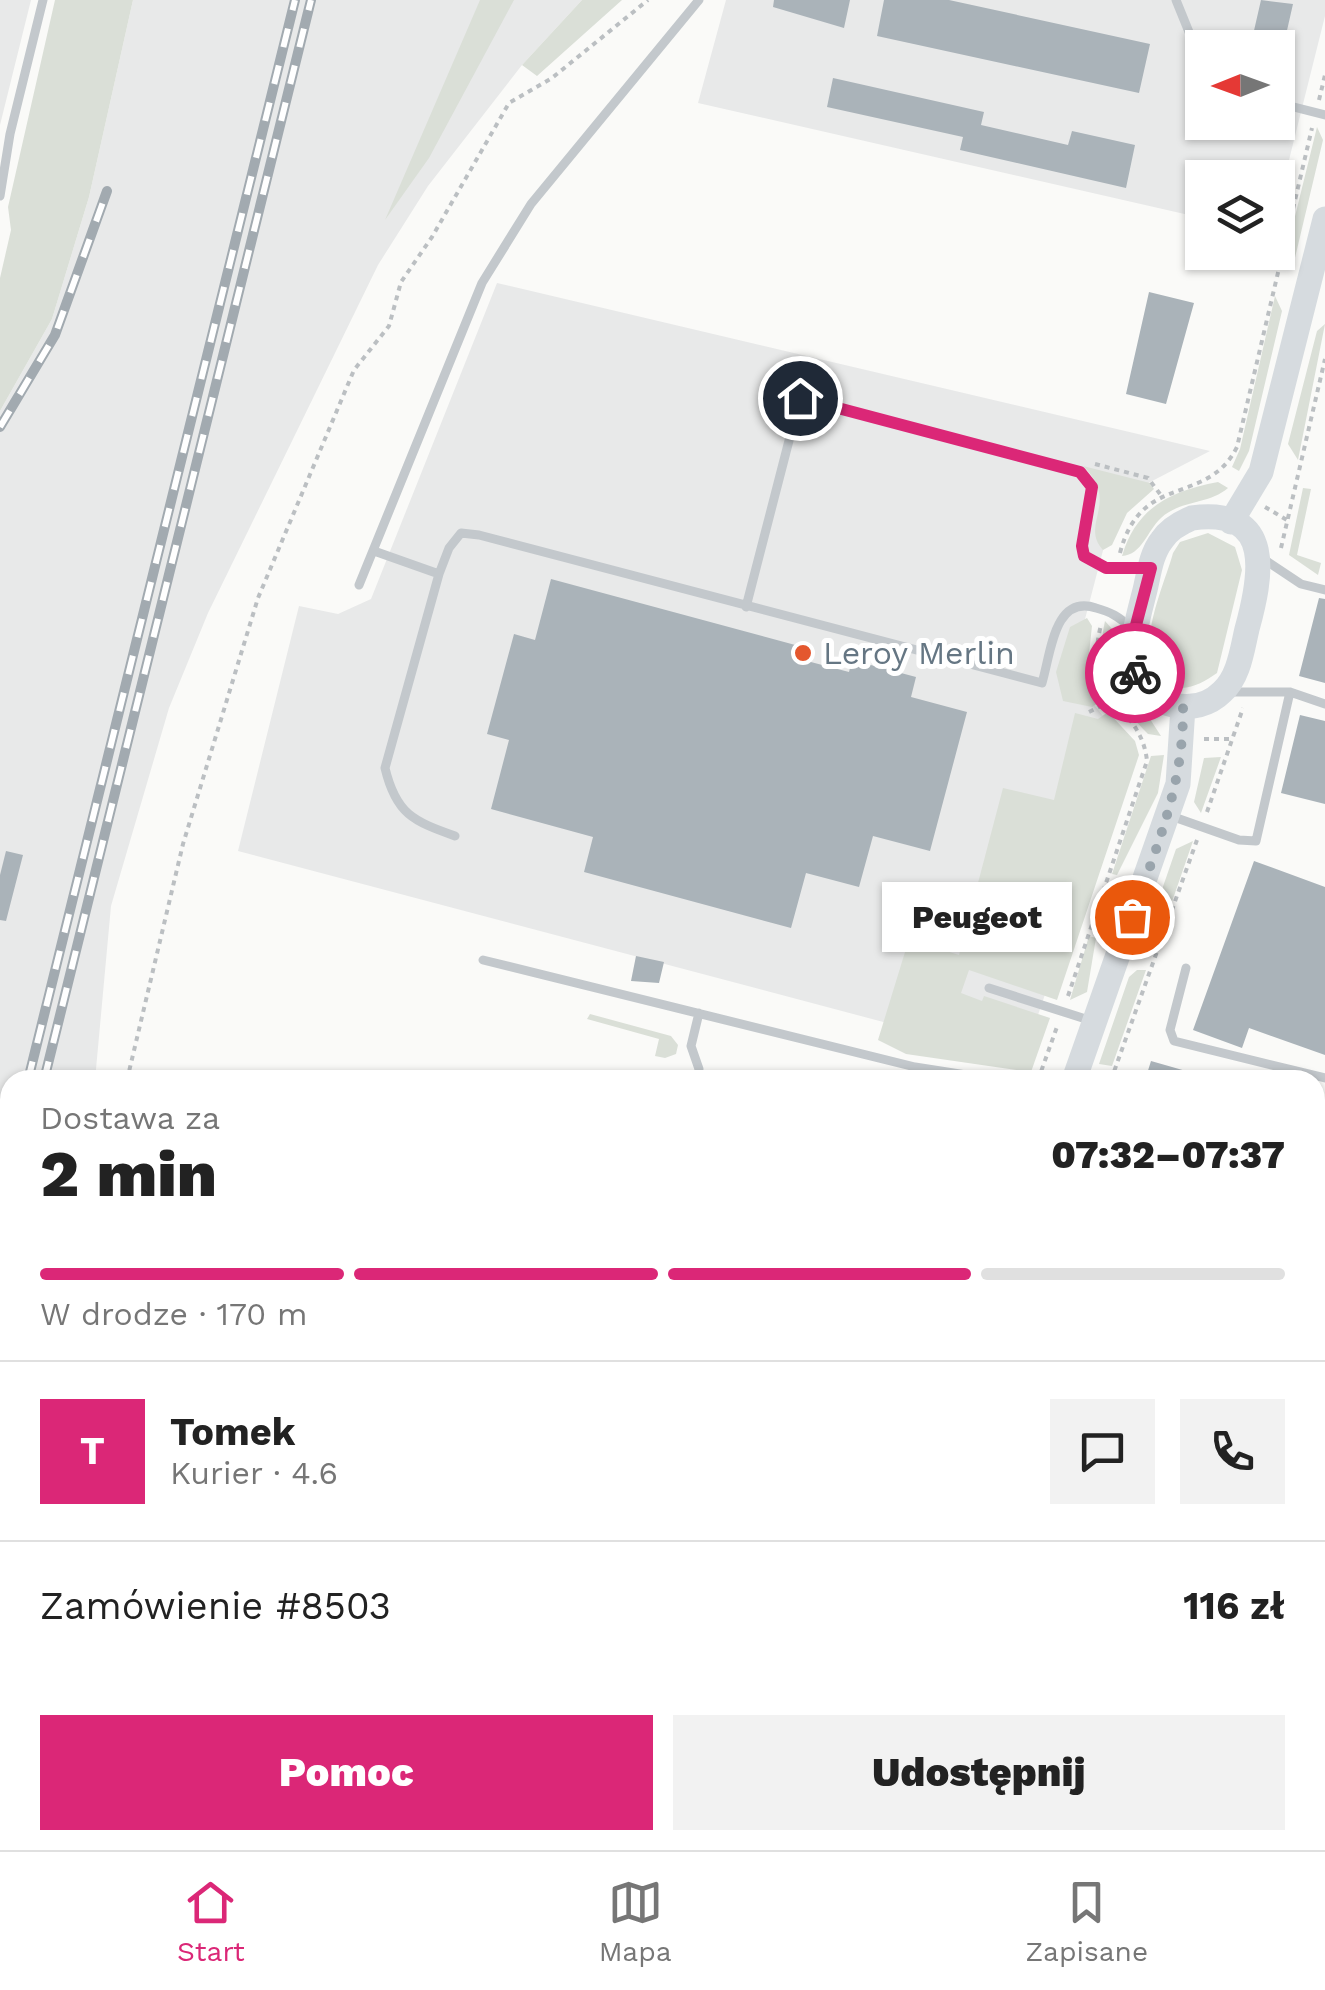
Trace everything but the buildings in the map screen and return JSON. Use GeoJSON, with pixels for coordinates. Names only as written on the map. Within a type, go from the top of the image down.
{"type":"FeatureCollection","features":[{"type":"Feature","properties":{"kind":"street"},"geometry":{"type":"LineString","coordinates":[[1231,522],[1262,472],[1316,299],[1325,219]]}},
{"type":"Feature","properties":{"kind":"street"},"geometry":{"type":"LineString","coordinates":[[1205,516],[1231,522],[1249,536],[1269,562],[1235,674],[1236,691],[1183,707],[1157,699],[1138,682],[1130,657],[1134,632],[1161,541],[1180,523],[1205,516]]}},
{"type":"Feature","properties":{"kind":"street"},"geometry":{"type":"LineString","coordinates":[[1077,1070],[1168,815],[1182,766],[1183,707]]}},
{"type":"Feature","properties":{"kind":"lane"},"geometry":{"type":"LineString","coordinates":[[0,196],[10,134],[43,0]]}},
{"type":"Feature","properties":{"kind":"lane"},"geometry":{"type":"LineString","coordinates":[[360,585],[482,283],[531,204],[698,0]]}},
{"type":"Feature","properties":{"kind":"lane"},"geometry":{"type":"LineString","coordinates":[[1176,0],[1188,30]]}},
{"type":"Feature","properties":{"kind":"lane"},"geometry":{"type":"LineString","coordinates":[[1295,107],[1320,114]]}},
{"type":"Feature","properties":{"kind":"lane"},"geometry":{"type":"LineString","coordinates":[[746,607],[800,398],[1080,472],[1092,487],[1082,546],[1084,556],[1092,564],[1116,569],[1151,568]]}},
{"type":"Feature","properties":{"kind":"lane"},"geometry":{"type":"LineString","coordinates":[[455,836],[403,812],[386,768],[439,574],[449,548],[461,533],[1042,683],[1062,616],[1070,606],[1080,603],[1118,615],[1134,632]]}},
{"type":"Feature","properties":{"kind":"lane"},"geometry":{"type":"LineString","coordinates":[[374,551],[439,574]]}},
{"type":"Feature","properties":{"kind":"lane"},"geometry":{"type":"LineString","coordinates":[[1269,562],[1301,584],[1325,590]]}},
{"type":"Feature","properties":{"kind":"lane"},"geometry":{"type":"LineString","coordinates":[[1236,691],[1290,692],[1325,704]]}},
{"type":"Feature","properties":{"kind":"lane"},"geometry":{"type":"LineString","coordinates":[[1168,815],[1256,841],[1290,692]]}},
{"type":"Feature","properties":{"kind":"lane"},"geometry":{"type":"LineString","coordinates":[[484,960],[933,1070]]}},
{"type":"Feature","properties":{"kind":"lane"},"geometry":{"type":"LineString","coordinates":[[1186,968],[1187,979],[1170,1030],[1174,1041],[1292,1070]]}},
{"type":"Feature","properties":{"kind":"lane"},"geometry":{"type":"LineString","coordinates":[[989,988],[1094,1022]]}},
{"type":"Feature","properties":{"kind":"lane"},"geometry":{"type":"LineString","coordinates":[[699,1014],[691,1046],[700,1070]]}},
{"type":"Feature","properties":{"kind":"path"},"geometry":{"type":"LineString","coordinates":[[129,1070],[183,844],[258,598],[354,370],[389,326],[400,282],[432,237],[509,102],[552,78],[648,0]]}},
{"type":"Feature","properties":{"kind":"path"},"geometry":{"type":"LineString","coordinates":[[1116,569],[1133,521],[1161,496],[1213,479],[1238,447],[1320,114],[1325,75]]}},
{"type":"Feature","properties":{"kind":"path"},"geometry":{"type":"LineString","coordinates":[[1269,562],[1325,360]]}},
{"type":"Feature","properties":{"kind":"path"},"geometry":{"type":"LineString","coordinates":[[1063,468],[1076,459],[1148,478],[1161,496]]}},
{"type":"Feature","properties":{"kind":"path"},"geometry":{"type":"LineString","coordinates":[[1042,1070],[1147,761],[1144,738],[1112,701],[1097,662],[1105,610]]}},
{"type":"Feature","properties":{"kind":"path"},"geometry":{"type":"LineString","coordinates":[[1115,1070],[1202,827],[1236,691]]}},
{"type":"Feature","properties":{"kind":"path"},"geometry":{"type":"LineString","coordinates":[[1089,712],[1112,701]]}},
{"type":"Feature","properties":{"kind":"shaded area"},"geometry":{"type":"Polygon","coordinates":[[[0,0],[31,0],[0,125],[0,0]]]}},
{"type":"Feature","properties":{"kind":"shaded area"},"geometry":{"type":"Polygon","coordinates":[[[55,0],[133,0],[89,197],[52,319],[0,411],[0,278],[11,230],[8,207],[55,0]]]}},
{"type":"Feature","properties":{"kind":"shaded area"},"geometry":{"type":"Polygon","coordinates":[[[133,0],[582,0],[522,65],[428,186],[378,265],[208,613],[169,708],[111,906],[96,1070],[0,1070],[0,411],[52,319],[89,197],[133,0]]]}},
{"type":"Feature","properties":{"kind":"shaded area"},"geometry":{"type":"Polygon","coordinates":[[[480,0],[514,0],[429,158],[385,220],[480,0]]]}},
{"type":"Feature","properties":{"kind":"shaded area"},"geometry":{"type":"Polygon","coordinates":[[[582,0],[622,0],[537,76],[522,65],[582,0]]]}},
{"type":"Feature","properties":{"kind":"shaded area"},"geometry":{"type":"Polygon","coordinates":[[[726,0],[1325,0],[1325,16],[1295,136],[1295,30],[1185,30],[1185,140],[1294,140],[1289,160],[1185,160],[1185,214],[698,103],[726,0]]]}},
{"type":"Feature","properties":{"kind":"shaded area"},"geometry":{"type":"Polygon","coordinates":[[[1317,127],[1323,140],[1295,258],[1295,216],[1317,127]]]}},
{"type":"Feature","properties":{"kind":"shaded area","name":"Leroy Merlin"},"geometry":{"type":"Polygon","coordinates":[[[497,283],[1210,451],[1129,493],[1106,539],[1079,642],[1078,685],[1129,748],[1023,1059],[238,851],[299,606],[338,614],[371,599],[497,283]]]}},
{"type":"Feature","properties":{"kind":"shaded area"},"geometry":{"type":"Polygon","coordinates":[[[1275,296],[1282,311],[1249,451],[1239,471],[1232,467],[1240,449],[1275,296]]]}},
{"type":"Feature","properties":{"kind":"shaded area"},"geometry":{"type":"Polygon","coordinates":[[[1325,324],[1298,460],[1288,444],[1317,331],[1325,324]]]}},
{"type":"Feature","properties":{"kind":"shaded area"},"geometry":{"type":"Polygon","coordinates":[[[1083,466],[1150,483],[1154,489],[1127,513],[1112,545],[1103,550],[1095,531],[1099,491],[1083,466]]]}},
{"type":"Feature","properties":{"kind":"shaded area"},"geometry":{"type":"Polygon","coordinates":[[[1218,482],[1228,488],[1169,512],[1135,551],[1122,556],[1136,525],[1157,504],[1218,482]]]}},
{"type":"Feature","properties":{"kind":"shaded area"},"geometry":{"type":"Polygon","coordinates":[[[1303,488],[1311,489],[1297,555],[1321,563],[1318,575],[1289,555],[1303,488]]]}},
{"type":"Feature","properties":{"kind":"shaded area"},"geometry":{"type":"Polygon","coordinates":[[[1208,533],[1235,547],[1242,570],[1217,673],[1193,686],[1174,687],[1156,673],[1150,658],[1152,622],[1173,553],[1180,542],[1208,533]]]}},
{"type":"Feature","properties":{"kind":"shaded area"},"geometry":{"type":"Polygon","coordinates":[[[1087,618],[1092,626],[1088,663],[1101,701],[1092,707],[1063,701],[1056,672],[1070,627],[1087,618]]]}},
{"type":"Feature","properties":{"kind":"shaded area"},"geometry":{"type":"Polygon","coordinates":[[[1105,621],[1113,630],[1117,668],[1161,736],[1148,734],[1125,709],[1110,683],[1102,655],[1105,621]]]}},
{"type":"Feature","properties":{"kind":"shaded area"},"geometry":{"type":"Polygon","coordinates":[[[1108,712],[1135,741],[1139,755],[1057,1000],[969,970],[961,993],[982,1001],[984,996],[1050,1018],[1032,1070],[906,1054],[878,1040],[909,939],[959,955],[1003,788],[1054,800],[1075,713],[1098,719],[1108,712]]]}},
{"type":"Feature","properties":{"kind":"shaded area"},"geometry":{"type":"Polygon","coordinates":[[[1164,755],[1158,793],[1117,875],[1112,874],[1151,756],[1164,755]]]}},
{"type":"Feature","properties":{"kind":"shaded area"},"geometry":{"type":"Polygon","coordinates":[[[1221,757],[1201,813],[1194,802],[1204,758],[1221,757]]]}},
{"type":"Feature","properties":{"kind":"shaded area"},"geometry":{"type":"Polygon","coordinates":[[[1193,841],[1157,945],[1148,930],[1176,849],[1193,841]]]}},
{"type":"Feature","properties":{"kind":"shaded area"},"geometry":{"type":"Polygon","coordinates":[[[1089,936],[1096,938],[1087,992],[1070,1000],[1089,936]]]}},
{"type":"Feature","properties":{"kind":"shaded area"},"geometry":{"type":"Polygon","coordinates":[[[1137,970],[1146,970],[1112,1066],[1099,1064],[1129,977],[1137,970]]]}},
{"type":"Feature","properties":{"kind":"shaded area"},"geometry":{"type":"Polygon","coordinates":[[[590,1014],[671,1036],[678,1045],[676,1054],[655,1056],[659,1039],[587,1019],[590,1014]]]}},
{"type":"Feature","properties":{"kind":"railway"},"geometry":{"type":"LineString","coordinates":[[30,1070],[295,0]]}},
{"type":"Feature","properties":{"kind":"railway"},"geometry":{"type":"LineString","coordinates":[[46,1070],[311,0]]}},
{"type":"Feature","properties":{"kind":"railway"},"geometry":{"type":"LineString","coordinates":[[0,427],[55,335],[107,191]]}},
{"type":"Feature","properties":{"kind":"way so far"},"geometry":{"type":"LineString","coordinates":[[1132,917],[1178,784],[1184,749],[1183,707],[1168,705],[1147,692],[1135,673]]}},
{"type":"Feature","properties":{"kind":"place","name":"Leroy Merlin"},"geometry":{"type":"Point","coordinates":[803,653]}},
{"type":"Feature","properties":{"kind":"place","name":"Peugeot"},"geometry":{"type":"Point","coordinates":[1132,917]}},
{"type":"Feature","properties":{"kind":"route"},"geometry":{"type":"LineString","coordinates":[[800,398],[1080,472],[1092,487],[1082,546],[1084,556],[1092,564],[1106,568],[1151,568],[1131,644],[1135,673]]}}]}
